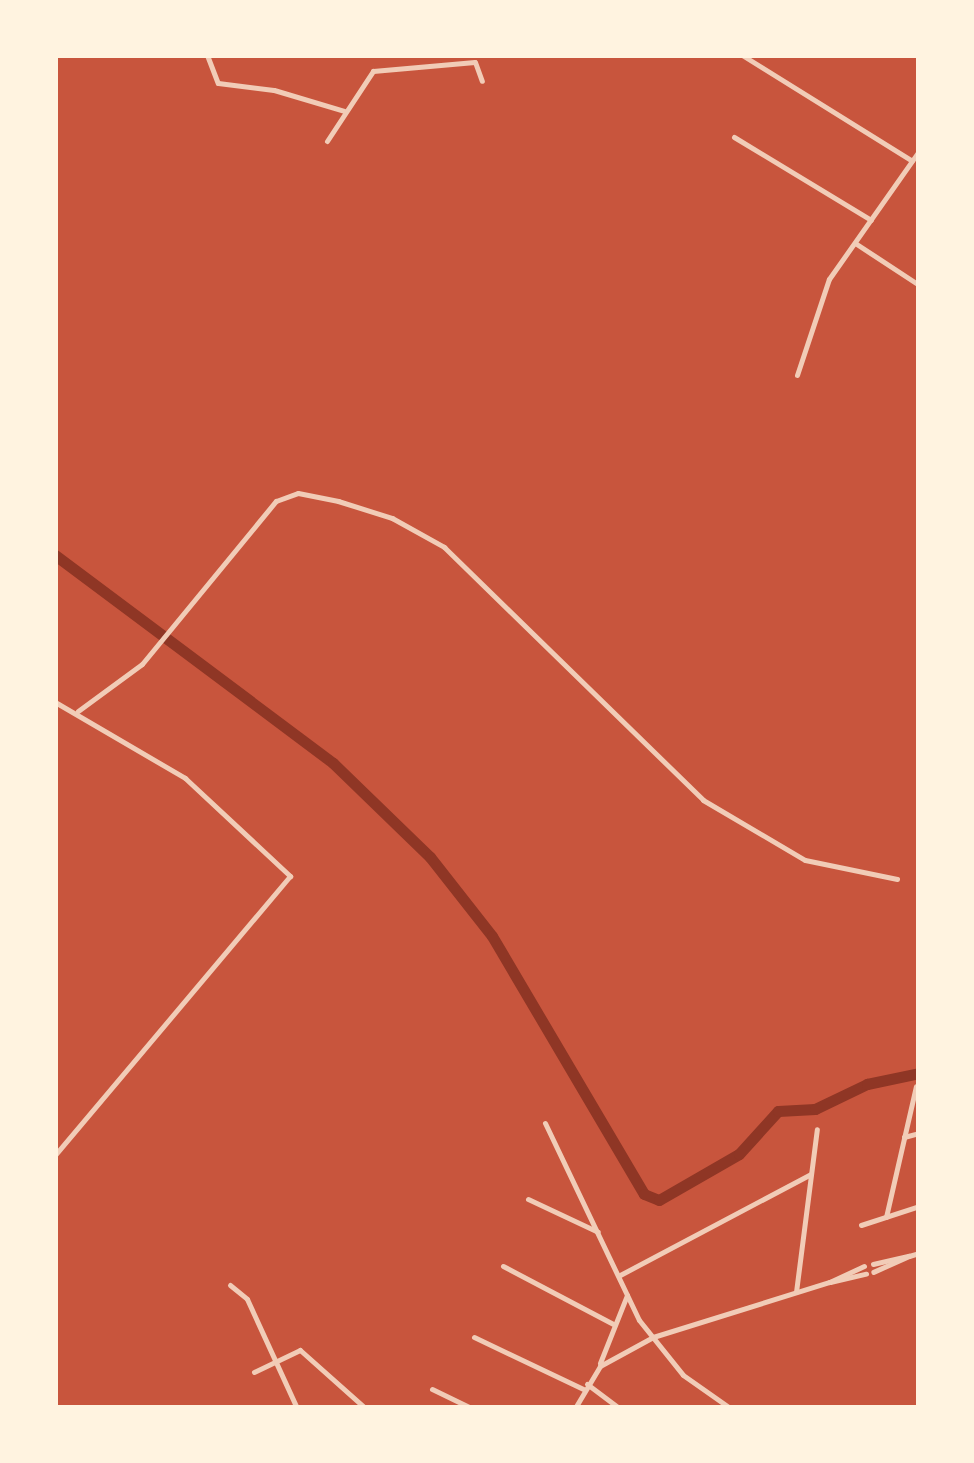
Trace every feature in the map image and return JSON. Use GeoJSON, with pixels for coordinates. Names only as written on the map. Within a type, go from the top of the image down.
{"type":"FeatureCollection","features":[{"type":"Feature","properties":{"kind":"street"},"geometry":{"type":"LineString","coordinates":[[207,55],[218,83],[274,90],[346,111]]}},
{"type":"Feature","properties":{"kind":"street"},"geometry":{"type":"LineString","coordinates":[[742,55],[912,161]]}},
{"type":"Feature","properties":{"kind":"street"},"geometry":{"type":"LineString","coordinates":[[327,141],[374,71],[475,62],[482,81]]}},
{"type":"Feature","properties":{"kind":"street"},"geometry":{"type":"LineString","coordinates":[[734,137],[870,220]]}},
{"type":"Feature","properties":{"kind":"street"},"geometry":{"type":"LineString","coordinates":[[797,375],[829,279],[919,151]]}},
{"type":"Feature","properties":{"kind":"street"},"geometry":{"type":"LineString","coordinates":[[855,243],[919,285]]}},
{"type":"Feature","properties":{"kind":"street"},"geometry":{"type":"LineString","coordinates":[[78,712],[142,664],[276,501],[298,494],[338,501],[392,518],[444,547],[702,800],[805,860],[896,879]]}},
{"type":"Feature","properties":{"kind":"street"},"geometry":{"type":"LineString","coordinates":[[55,702],[185,778],[290,876],[55,1155]]}},
{"type":"Feature","properties":{"kind":"street"},"geometry":{"type":"LineString","coordinates":[[886,1217],[916,1086]]}},
{"type":"Feature","properties":{"kind":"street"},"geometry":{"type":"LineString","coordinates":[[545,1124],[627,1295],[652,1336],[683,1375],[730,1408]]}},
{"type":"Feature","properties":{"kind":"street"},"geometry":{"type":"LineString","coordinates":[[796,1292],[818,1129]]}},
{"type":"Feature","properties":{"kind":"street"},"geometry":{"type":"LineString","coordinates":[[904,1137],[919,1133]]}},
{"type":"Feature","properties":{"kind":"street"},"geometry":{"type":"LineString","coordinates":[[620,1275],[812,1174]]}},
{"type":"Feature","properties":{"kind":"street"},"geometry":{"type":"LineString","coordinates":[[528,1199],[599,1232]]}},
{"type":"Feature","properties":{"kind":"street"},"geometry":{"type":"LineString","coordinates":[[860,1225],[919,1206]]}},
{"type":"Feature","properties":{"kind":"street"},"geometry":{"type":"LineString","coordinates":[[873,1268],[919,1253]]}},
{"type":"Feature","properties":{"kind":"street"},"geometry":{"type":"LineString","coordinates":[[503,1266],[612,1324]]}},
{"type":"Feature","properties":{"kind":"street"},"geometry":{"type":"LineString","coordinates":[[600,1366],[652,1336],[864,1270]]}},
{"type":"Feature","properties":{"kind":"street"},"geometry":{"type":"LineString","coordinates":[[230,1285],[247,1299],[297,1408]]}},
{"type":"Feature","properties":{"kind":"street"},"geometry":{"type":"LineString","coordinates":[[576,1408],[600,1366],[612,1324],[627,1295]]}},
{"type":"Feature","properties":{"kind":"street"},"geometry":{"type":"LineString","coordinates":[[474,1337],[585,1387],[619,1408]]}},
{"type":"Feature","properties":{"kind":"street"},"geometry":{"type":"LineString","coordinates":[[254,1372],[305,1352],[365,1408]]}},
{"type":"Feature","properties":{"kind":"street"},"geometry":{"type":"LineString","coordinates":[[432,1389],[471,1408]]}},
{"type":"Feature","properties":{"kind":"waterway"},"geometry":{"type":"LineString","coordinates":[[55,555],[333,763],[430,857],[492,936],[644,1194],[659,1200],[739,1154],[778,1111],[815,1109],[867,1084],[919,1073]]}}]}
